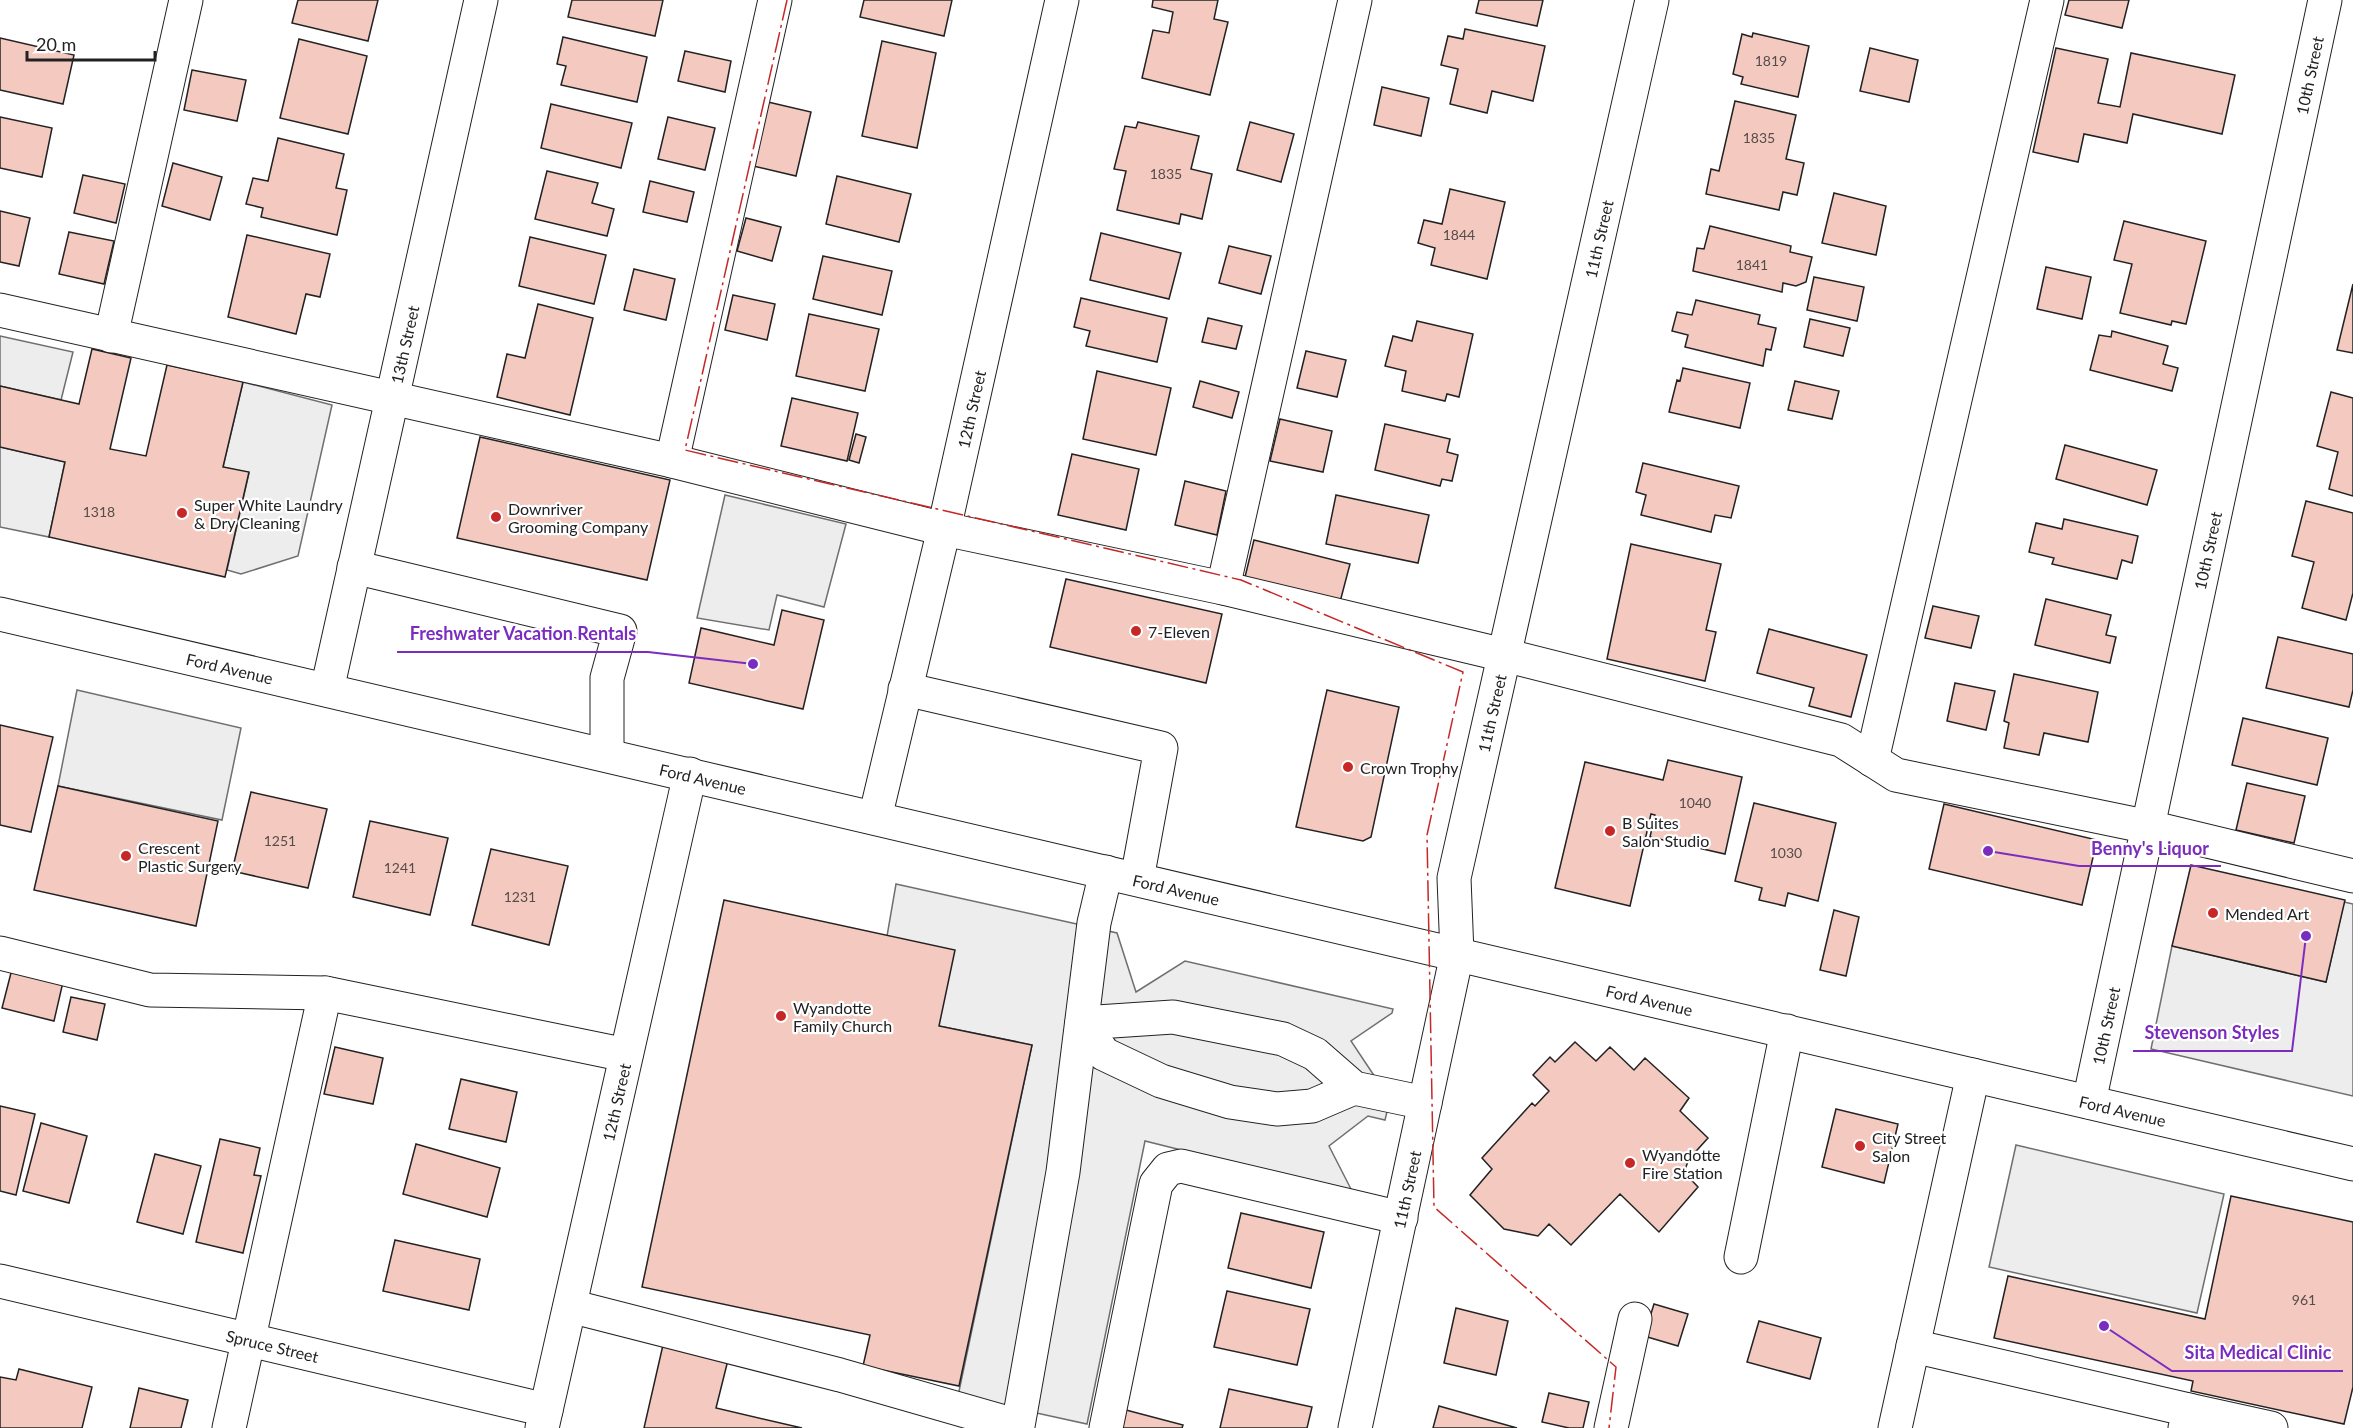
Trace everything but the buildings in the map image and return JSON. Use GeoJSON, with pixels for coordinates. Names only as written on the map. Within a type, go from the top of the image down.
{"type":"FeatureCollection","features":[{"type":"Feature","properties":{"kind":"street"},"geometry":{"type":"LineString","coordinates":[[111,336],[186,0]]}},
{"type":"Feature","properties":{"kind":"street","name":"13th Street"},"geometry":{"type":"LineString","coordinates":[[327,690],[481,0]]}},
{"type":"Feature","properties":{"kind":"street"},"geometry":{"type":"LineString","coordinates":[[672,461],[775,0]]}},
{"type":"Feature","properties":{"kind":"street","name":"12th Street"},"geometry":{"type":"LineString","coordinates":[[875,818],[944,528],[1062,0]]}},
{"type":"Feature","properties":{"kind":"street"},"geometry":{"type":"LineString","coordinates":[[1223,588],[1355,0]]}},
{"type":"Feature","properties":{"kind":"street","name":"11th Street"},"geometry":{"type":"LineString","coordinates":[[1355,1428],[1457,954],[1454,878],[1652,0]]}},
{"type":"Feature","properties":{"kind":"street"},"geometry":{"type":"LineString","coordinates":[[1872,760],[2047,0]]}},
{"type":"Feature","properties":{"kind":"street","name":"10th Street"},"geometry":{"type":"LineString","coordinates":[[2089,1102],[2325,0]]}},
{"type":"Feature","properties":{"kind":"street"},"geometry":{"type":"LineString","coordinates":[[0,310],[672,461],[944,528],[1223,588],[1504,655],[1841,740],[1896,775],[2149,827],[2353,876]]}},
{"type":"Feature","properties":{"kind":"street"},"geometry":{"type":"LineString","coordinates":[[354,567],[620,631],[607,678],[607,755]]}},
{"type":"Feature","properties":{"kind":"street","name":"Ford Avenue"},"geometry":{"type":"LineString","coordinates":[[0,614],[2353,1164]]}},
{"type":"Feature","properties":{"kind":"street"},"geometry":{"type":"LineString","coordinates":[[905,689],[1161,748],[1137,879]]}},
{"type":"Feature","properties":{"kind":"street","name":"12th Street"},"geometry":{"type":"LineString","coordinates":[[544,1419],[690,774]]}},
{"type":"Feature","properties":{"kind":"street"},"geometry":{"type":"LineString","coordinates":[[570,1306],[840,1375],[1018,1426],[1063,1172],[1094,923],[1106,872]]}},
{"type":"Feature","properties":{"kind":"street"},"geometry":{"type":"LineString","coordinates":[[0,953],[150,990],[325,993],[626,1055]]}},
{"type":"Feature","properties":{"kind":"street"},"geometry":{"type":"LineString","coordinates":[[229,1428],[325,993]]}},
{"type":"Feature","properties":{"kind":"street"},"geometry":{"type":"LineString","coordinates":[[1082,1023],[1173,1017],[1282,1039],[1315,1054],[1354,1088],[1425,1103]]}},
{"type":"Feature","properties":{"kind":"street"},"geometry":{"type":"LineString","coordinates":[[1082,1023],[1104,1054],[1161,1081],[1230,1102],[1277,1109],[1312,1106],[1354,1088]]}},
{"type":"Feature","properties":{"kind":"street"},"geometry":{"type":"LineString","coordinates":[[1741,1257],[1786,1031]]}},
{"type":"Feature","properties":{"kind":"street"},"geometry":{"type":"LineString","coordinates":[[1894,1428],[1973,1075]]}},
{"type":"Feature","properties":{"kind":"street"},"geometry":{"type":"LineString","coordinates":[[1106,1428],[1156,1184],[1168,1169],[1181,1166],[1401,1218]]}},
{"type":"Feature","properties":{"kind":"street","name":"Spruce Street"},"geometry":{"type":"LineString","coordinates":[[0,1281],[248,1340],[544,1419]]}},
{"type":"Feature","properties":{"kind":"street"},"geometry":{"type":"LineString","coordinates":[[1611,1428],[1635,1319]]}},
{"type":"Feature","properties":{"kind":"street"},"geometry":{"type":"LineString","coordinates":[[1913,1346],[2187,1419],[2271,1428]]}},
{"type":"Feature","properties":{"kind":"shaded area"},"geometry":{"type":"Polygon","coordinates":[[[0,336],[73,352],[61,400],[0,386],[0,336]]]}},
{"type":"Feature","properties":{"kind":"shaded area"},"geometry":{"type":"Polygon","coordinates":[[[243,382],[332,405],[298,556],[241,574],[227,570],[249,473],[223,467],[243,382]]]}},
{"type":"Feature","properties":{"kind":"shaded area"},"geometry":{"type":"Polygon","coordinates":[[[0,447],[65,462],[49,537],[0,527],[0,447]]]}},
{"type":"Feature","properties":{"kind":"shaded area"},"geometry":{"type":"Polygon","coordinates":[[[725,495],[846,524],[824,607],[777,595],[769,630],[697,618],[725,495]]]}},
{"type":"Feature","properties":{"kind":"shaded area"},"geometry":{"type":"Polygon","coordinates":[[[77,690],[241,728],[222,820],[58,786],[77,690]]]}},
{"type":"Feature","properties":{"kind":"shaded area"},"geometry":{"type":"Polygon","coordinates":[[[896,884],[1117,933],[1136,992],[1185,961],[1393,1009],[1392,1013],[1351,1041],[1379,1083],[1393,1087],[1385,1120],[1368,1116],[1329,1146],[1353,1193],[1145,1141],[1087,1424],[958,1396],[1032,1045],[939,1026],[887,936],[896,884]]]}},
{"type":"Feature","properties":{"kind":"shaded area"},"geometry":{"type":"Polygon","coordinates":[[[2344,902],[2353,904],[2353,1096],[2151,1049],[2172,946],[2326,982],[2344,902]]]}},
{"type":"Feature","properties":{"kind":"shaded area"},"geometry":{"type":"Polygon","coordinates":[[[2016,1145],[2224,1194],[2197,1313],[1989,1267],[2016,1145]]]}},
{"type":"Feature","properties":{"kind":"power"},"geometry":{"type":"LineString","coordinates":[[787,0],[685,450],[1241,580],[1463,672],[1427,835],[1434,1207],[1616,1367],[1609,1428]]}},
{"type":"Feature","properties":{"kind":"place","name":"Super White Laundry & Dry Cleaning"},"geometry":{"type":"Point","coordinates":[182,513]}},
{"type":"Feature","properties":{"kind":"place","name":"Downriver Grooming Company"},"geometry":{"type":"Point","coordinates":[496,517]}},
{"type":"Feature","properties":{"kind":"place","name":"7-Eleven"},"geometry":{"type":"Point","coordinates":[1136,631]}},
{"type":"Feature","properties":{"kind":"place","name":"Freshwater Vacation Rentals"},"geometry":{"type":"Point","coordinates":[753,664]}},
{"type":"Feature","properties":{"kind":"place","name":"Crown Trophy"},"geometry":{"type":"Point","coordinates":[1348,767]}},
{"type":"Feature","properties":{"kind":"place","name":"B Suites Salon Studio"},"geometry":{"type":"Point","coordinates":[1610,831]}},
{"type":"Feature","properties":{"kind":"place","name":"Benny's Liquor"},"geometry":{"type":"Point","coordinates":[1988,851]}},
{"type":"Feature","properties":{"kind":"place","name":"Crescent Plastic Surgery"},"geometry":{"type":"Point","coordinates":[126,856]}},
{"type":"Feature","properties":{"kind":"place","name":"Mended Art"},"geometry":{"type":"Point","coordinates":[2213,913]}},
{"type":"Feature","properties":{"kind":"place","name":"Stevenson Styles"},"geometry":{"type":"Point","coordinates":[2306,936]}},
{"type":"Feature","properties":{"kind":"place","name":"Wyandotte Family Church"},"geometry":{"type":"Point","coordinates":[781,1016]}},
{"type":"Feature","properties":{"kind":"place","name":"City Street Salon"},"geometry":{"type":"Point","coordinates":[1860,1146]}},
{"type":"Feature","properties":{"kind":"place","name":"Wyandotte Fire Station"},"geometry":{"type":"Point","coordinates":[1630,1163]}},
{"type":"Feature","properties":{"kind":"place","name":"Sita Medical Clinic"},"geometry":{"type":"Point","coordinates":[2104,1326]}}]}
